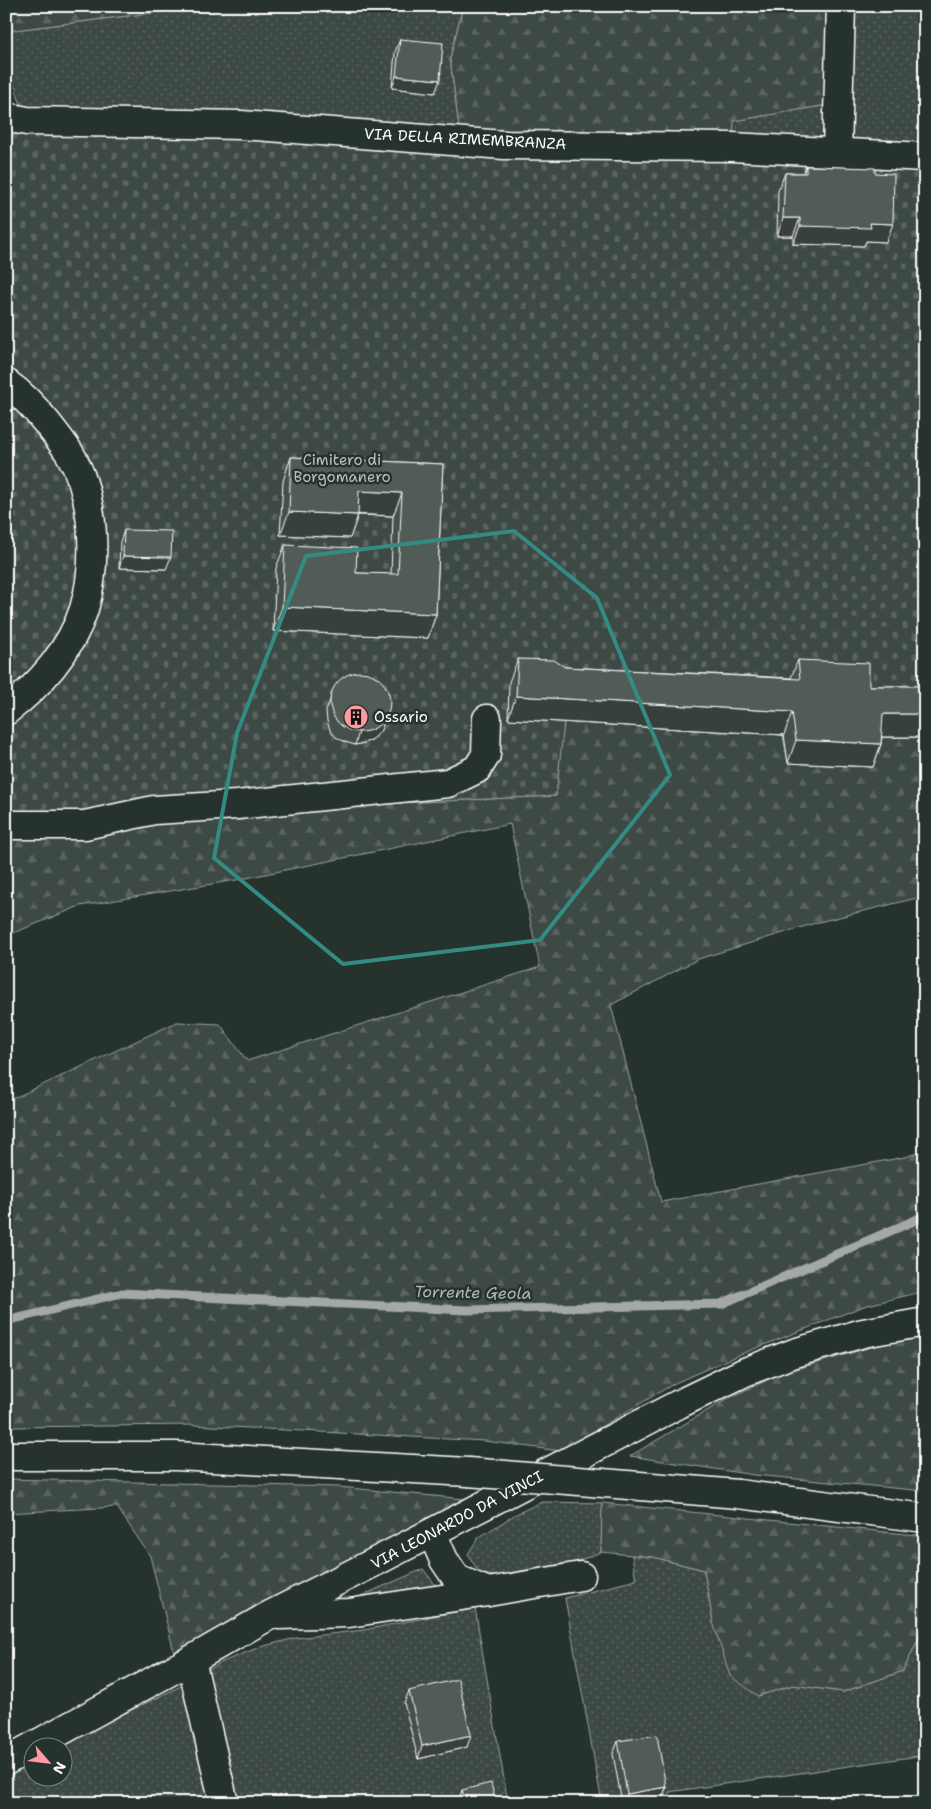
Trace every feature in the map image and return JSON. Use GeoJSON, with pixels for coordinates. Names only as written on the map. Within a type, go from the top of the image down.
{"type":"FeatureCollection","features":[{"type":"Feature","properties":{"kind":"main road"},"geometry":{"type":"LineString","coordinates":[[837,152],[841,6]]}},
{"type":"Feature","properties":{"kind":"main road","name":"VIA DELLA RIMEMBRANZA"},"geometry":{"type":"LineString","coordinates":[[6,117],[27,121],[241,125],[504,145],[732,146],[925,157]]}},
{"type":"Feature","properties":{"kind":"main road"},"geometry":{"type":"LineString","coordinates":[[6,383],[18,391],[40,414],[71,455],[90,510],[93,547],[84,610],[70,641],[38,683],[6,711]]}},
{"type":"Feature","properties":{"kind":"main road"},"geometry":{"type":"LineString","coordinates":[[6,825],[86,825],[154,810],[237,805],[448,783],[477,769],[486,755],[487,719]]}},
{"type":"Feature","properties":{"kind":"main road","name":"VIA LEONARDO DA VINCI"},"geometry":{"type":"LineString","coordinates":[[6,1761],[270,1615],[679,1404],[746,1372],[794,1353],[863,1332],[925,1322]]}},
{"type":"Feature","properties":{"kind":"main road"},"geometry":{"type":"LineString","coordinates":[[6,1456],[176,1456],[468,1472],[738,1494],[925,1518]]}},
{"type":"Feature","properties":{"kind":"main road"},"geometry":{"type":"LineString","coordinates":[[432,1533],[444,1560],[457,1579],[488,1592]]}},
{"type":"Feature","properties":{"kind":"main road"},"geometry":{"type":"LineString","coordinates":[[270,1615],[349,1613],[581,1576]]}},
{"type":"Feature","properties":{"kind":"main road"},"geometry":{"type":"LineString","coordinates":[[191,1660],[224,1803]]}},
{"type":"Feature","properties":{"kind":"highlighted area"},"geometry":{"type":"Polygon","coordinates":[[[514,531],[597,598],[670,775],[540,940],[343,964],[214,858],[237,733],[306,556],[514,531]]]}},
{"type":"Feature","properties":{"kind":"green space"},"geometry":{"type":"Polygon","coordinates":[[[6,6],[208,6],[6,31],[6,6]]]}},
{"type":"Feature","properties":{"kind":"green space"},"geometry":{"type":"Polygon","coordinates":[[[208,6],[463,6],[450,59],[461,142],[27,121],[8,69],[6,69],[6,31],[208,6]]]}},
{"type":"Feature","properties":{"kind":"green space"},"geometry":{"type":"Polygon","coordinates":[[[463,6],[841,6],[839,103],[734,121],[732,147],[461,142],[450,59],[463,6]]]}},
{"type":"Feature","properties":{"kind":"green space"},"geometry":{"type":"Polygon","coordinates":[[[841,6],[925,6],[925,157],[732,147],[733,121],[839,103],[841,6]]]}},
{"type":"Feature","properties":{"kind":"green space","name":"Cimitero di Borgomanero"},"geometry":{"type":"Polygon","coordinates":[[[6,117],[925,157],[925,737],[874,737],[873,767],[788,763],[783,735],[564,722],[556,796],[171,813],[6,835],[6,117]]]}},
{"type":"Feature","properties":{"kind":"green space"},"geometry":{"type":"Polygon","coordinates":[[[563,722],[784,735],[788,763],[874,737],[925,737],[925,842],[919,843],[925,870],[925,896],[819,922],[698,959],[611,1005],[661,1202],[905,1157],[925,1150],[925,1291],[864,1306],[736,1356],[675,1383],[560,1451],[485,1441],[194,1425],[6,1427],[6,1102],[177,1022],[220,1024],[247,1061],[540,967],[510,824],[236,880],[80,906],[6,936],[6,835],[171,813],[556,796],[563,722]]]}},
{"type":"Feature","properties":{"kind":"green space"},"geometry":{"type":"Polygon","coordinates":[[[925,1336],[925,1491],[754,1475],[630,1456],[727,1399],[780,1374],[878,1345],[925,1336]]]}},
{"type":"Feature","properties":{"kind":"green space"},"geometry":{"type":"Polygon","coordinates":[[[6,1479],[339,1487],[475,1500],[174,1652],[150,1556],[117,1507],[6,1513],[6,1479]]]}},
{"type":"Feature","properties":{"kind":"green space"},"geometry":{"type":"Polygon","coordinates":[[[542,1502],[602,1503],[601,1552],[550,1572],[508,1579],[479,1573],[468,1554],[478,1538],[516,1514],[542,1502]]]}},
{"type":"Feature","properties":{"kind":"green space"},"geometry":{"type":"Polygon","coordinates":[[[602,1503],[925,1536],[925,1625],[903,1671],[843,1692],[793,1685],[758,1696],[730,1676],[713,1622],[704,1570],[653,1557],[601,1552],[602,1503]]]}},
{"type":"Feature","properties":{"kind":"green space"},"geometry":{"type":"Polygon","coordinates":[[[632,1555],[653,1557],[704,1570],[713,1622],[758,1696],[793,1685],[843,1692],[903,1671],[925,1625],[925,1755],[669,1792],[670,1803],[602,1803],[565,1598],[636,1580],[632,1555]]]}},
{"type":"Feature","properties":{"kind":"green space"},"geometry":{"type":"Polygon","coordinates":[[[423,1569],[437,1587],[354,1599],[423,1569]]]}},
{"type":"Feature","properties":{"kind":"green space"},"geometry":{"type":"Polygon","coordinates":[[[475,1608],[508,1803],[6,1803],[6,1777],[22,1768],[22,1786],[72,1786],[72,1740],[177,1688],[222,1662],[260,1647],[296,1638],[364,1630],[475,1608]]]}},
{"type":"Feature","properties":{"kind":"building"},"geometry":{"type":"Polygon","coordinates":[[[400,39],[443,43],[440,80],[396,76],[400,39]]]}},
{"type":"Feature","properties":{"kind":"building"},"geometry":{"type":"Polygon","coordinates":[[[806,166],[875,168],[875,173],[894,174],[893,224],[870,223],[871,228],[800,226],[800,218],[783,218],[785,173],[806,173],[806,166]]]}},
{"type":"Feature","properties":{"kind":"building"},"geometry":{"type":"Polygon","coordinates":[[[291,457],[443,464],[436,614],[282,607],[285,545],[357,548],[356,573],[398,574],[402,493],[359,491],[358,515],[289,512],[291,457]]]}},
{"type":"Feature","properties":{"kind":"building"},"geometry":{"type":"Polygon","coordinates":[[[124,530],[172,531],[171,557],[123,556],[124,530]]]}},
{"type":"Feature","properties":{"kind":"building"},"geometry":{"type":"Polygon","coordinates":[[[518,659],[554,660],[565,667],[800,679],[798,660],[869,663],[869,686],[925,686],[925,714],[883,714],[881,744],[796,740],[792,712],[516,696],[518,659]]]}},
{"type":"Feature","properties":{"kind":"building","name":"Ossario"},"geometry":{"type":"Polygon","coordinates":[[[360,672],[376,677],[381,681],[385,686],[390,702],[385,718],[381,723],[376,727],[360,732],[344,727],[339,723],[335,718],[330,702],[335,686],[339,681],[344,677],[360,672]]]}},
{"type":"Feature","properties":{"kind":"building"},"geometry":{"type":"Polygon","coordinates":[[[458,1679],[471,1735],[422,1746],[409,1691],[458,1679]]]}},
{"type":"Feature","properties":{"kind":"building"},"geometry":{"type":"Polygon","coordinates":[[[657,1735],[666,1787],[627,1794],[618,1741],[657,1735]]]}},
{"type":"Feature","properties":{"kind":"building"},"geometry":{"type":"Polygon","coordinates":[[[491,1783],[496,1803],[466,1803],[462,1790],[491,1783]]]}},
{"type":"Feature","properties":{"kind":"waterway","name":"Torrente Geola"},"geometry":{"type":"LineString","coordinates":[[6,1321],[122,1293],[467,1310],[721,1304],[925,1216]]}},
{"type":"Feature","properties":{"kind":"place","name":"Ossario"},"geometry":{"type":"Point","coordinates":[356,717]}}]}
